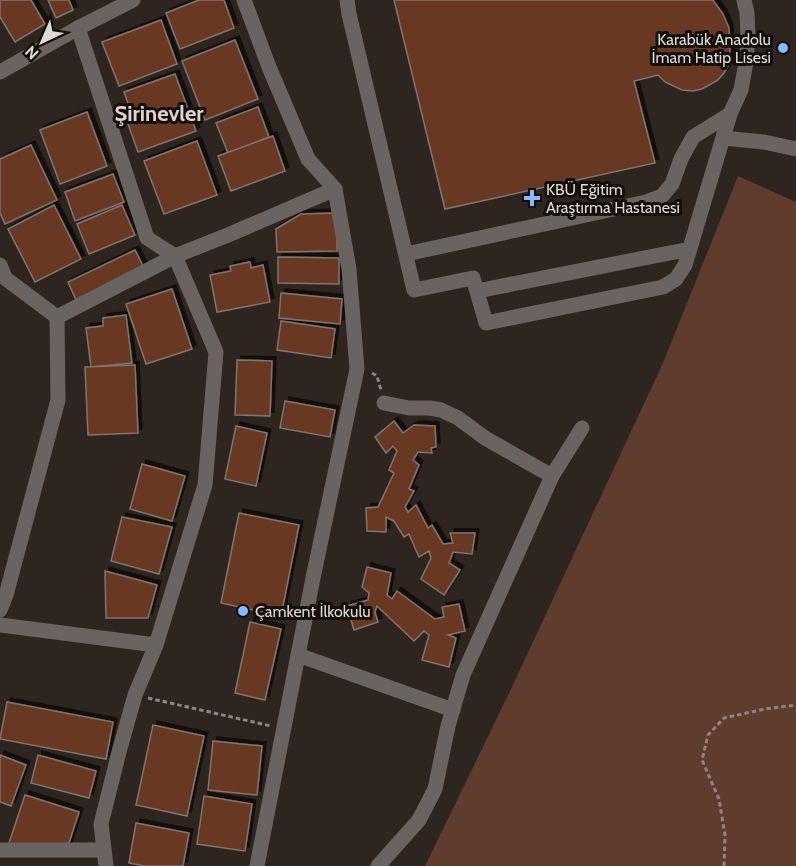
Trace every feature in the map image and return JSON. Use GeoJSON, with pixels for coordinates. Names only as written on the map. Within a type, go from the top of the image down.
{"type":"FeatureCollection","features":[{"type":"Feature","properties":{"kind":"street"},"geometry":{"type":"LineString","coordinates":[[0,72],[133,0]]}},
{"type":"Feature","properties":{"kind":"street"},"geometry":{"type":"LineString","coordinates":[[244,0],[269,67],[308,159],[335,189],[349,269],[357,369],[257,866]]}},
{"type":"Feature","properties":{"kind":"street"},"geometry":{"type":"LineString","coordinates":[[347,0],[414,290],[473,278],[486,323],[663,287],[676,279],[685,265],[730,114],[741,90],[748,36],[744,0]]}},
{"type":"Feature","properties":{"kind":"street"},"geometry":{"type":"LineString","coordinates":[[78,28],[147,238],[175,256],[216,352],[205,485],[156,645],[135,695],[101,825],[106,866]]}},
{"type":"Feature","properties":{"kind":"street"},"geometry":{"type":"LineString","coordinates":[[406,254],[646,202],[662,196],[672,184],[681,159],[693,138],[730,114]]}},
{"type":"Feature","properties":{"kind":"street"},"geometry":{"type":"LineString","coordinates":[[723,138],[764,142],[796,149]]}},
{"type":"Feature","properties":{"kind":"street"},"geometry":{"type":"LineString","coordinates":[[57,317],[175,256],[335,189]]}},
{"type":"Feature","properties":{"kind":"street"},"geometry":{"type":"LineString","coordinates":[[477,291],[690,249]]}},
{"type":"Feature","properties":{"kind":"street"},"geometry":{"type":"LineString","coordinates":[[0,266],[5,278],[57,317]]}},
{"type":"Feature","properties":{"kind":"street"},"geometry":{"type":"LineString","coordinates":[[0,610],[58,400],[57,317]]}},
{"type":"Feature","properties":{"kind":"street"},"geometry":{"type":"LineString","coordinates":[[384,403],[408,408],[441,410],[458,418],[485,438],[552,476]]}},
{"type":"Feature","properties":{"kind":"street"},"geometry":{"type":"LineString","coordinates":[[378,866],[419,820],[435,789],[463,675],[552,476],[582,428]]}},
{"type":"Feature","properties":{"kind":"street"},"geometry":{"type":"LineString","coordinates":[[0,625],[156,645]]}},
{"type":"Feature","properties":{"kind":"street"},"geometry":{"type":"LineString","coordinates":[[298,655],[453,710]]}},
{"type":"Feature","properties":{"kind":"street"},"geometry":{"type":"LineString","coordinates":[[0,850],[104,850]]}},
{"type":"Feature","properties":{"kind":"path"},"geometry":{"type":"LineString","coordinates":[[357,369],[368,370],[378,376],[384,403]]}},
{"type":"Feature","properties":{"kind":"path"},"geometry":{"type":"LineString","coordinates":[[135,695],[284,729]]}},
{"type":"Feature","properties":{"kind":"path"},"geometry":{"type":"LineString","coordinates":[[724,866],[724,834],[719,799],[702,760],[708,735],[724,718],[765,708],[796,705]]}},
{"type":"Feature","properties":{"kind":"shaded area"},"geometry":{"type":"Polygon","coordinates":[[[738,176],[796,202],[796,866],[425,866],[511,689],[663,363],[738,176]]]}},
{"type":"Feature","properties":{"kind":"building"},"geometry":{"type":"Polygon","coordinates":[[[0,0],[31,0],[45,24],[15,42],[0,17],[0,0]]]}},
{"type":"Feature","properties":{"kind":"building"},"geometry":{"type":"Polygon","coordinates":[[[48,0],[69,0],[73,10],[56,18],[48,0]]]}},
{"type":"Feature","properties":{"kind":"building"},"geometry":{"type":"Polygon","coordinates":[[[199,0],[224,0],[234,28],[180,49],[166,13],[199,0]]]}},
{"type":"Feature","properties":{"kind":"building"},"geometry":{"type":"Polygon","coordinates":[[[394,0],[713,0],[729,28],[729,64],[718,80],[693,91],[682,90],[665,82],[658,75],[634,81],[655,163],[445,209],[394,0]]]}},
{"type":"Feature","properties":{"kind":"building"},"geometry":{"type":"Polygon","coordinates":[[[161,20],[177,64],[119,86],[102,42],[161,20]]]}},
{"type":"Feature","properties":{"kind":"building"},"geometry":{"type":"Polygon","coordinates":[[[235,40],[258,99],[205,120],[182,61],[235,40]]]}},
{"type":"Feature","properties":{"kind":"building"},"geometry":{"type":"Polygon","coordinates":[[[175,74],[196,131],[138,152],[128,124],[135,122],[124,92],[175,74]]]}},
{"type":"Feature","properties":{"kind":"building"},"geometry":{"type":"Polygon","coordinates":[[[258,107],[269,137],[228,153],[216,123],[258,107]]]}},
{"type":"Feature","properties":{"kind":"building"},"geometry":{"type":"Polygon","coordinates":[[[87,112],[107,166],[60,184],[40,130],[87,112]]]}},
{"type":"Feature","properties":{"kind":"building"},"geometry":{"type":"Polygon","coordinates":[[[273,136],[285,171],[231,191],[218,156],[273,136]]]}},
{"type":"Feature","properties":{"kind":"building"},"geometry":{"type":"Polygon","coordinates":[[[197,141],[217,195],[164,214],[144,161],[197,141]]]}},
{"type":"Feature","properties":{"kind":"building"},"geometry":{"type":"Polygon","coordinates":[[[31,145],[57,200],[5,224],[0,213],[0,159],[31,145]]]}},
{"type":"Feature","properties":{"kind":"building"},"geometry":{"type":"Polygon","coordinates":[[[113,174],[124,202],[75,221],[65,192],[113,174]]]}},
{"type":"Feature","properties":{"kind":"building"},"geometry":{"type":"Polygon","coordinates":[[[54,205],[81,259],[35,282],[8,229],[54,205]]]}},
{"type":"Feature","properties":{"kind":"building"},"geometry":{"type":"Polygon","coordinates":[[[122,205],[135,235],[89,254],[77,224],[122,205]]]}},
{"type":"Feature","properties":{"kind":"building"},"geometry":{"type":"Polygon","coordinates":[[[337,213],[337,251],[277,252],[276,229],[301,214],[337,213]]]}},
{"type":"Feature","properties":{"kind":"building"},"geometry":{"type":"Polygon","coordinates":[[[135,250],[145,270],[77,302],[68,282],[135,250]]]}},
{"type":"Feature","properties":{"kind":"building"},"geometry":{"type":"Polygon","coordinates":[[[278,257],[339,258],[339,284],[278,283],[278,257]]]}},
{"type":"Feature","properties":{"kind":"building"},"geometry":{"type":"Polygon","coordinates":[[[250,262],[251,268],[263,265],[270,302],[217,312],[210,275],[231,271],[230,266],[250,262]]]}},
{"type":"Feature","properties":{"kind":"building"},"geometry":{"type":"Polygon","coordinates":[[[172,289],[192,349],[146,364],[126,304],[172,289]]]}},
{"type":"Feature","properties":{"kind":"building"},"geometry":{"type":"Polygon","coordinates":[[[281,293],[342,299],[340,324],[279,318],[281,293]]]}},
{"type":"Feature","properties":{"kind":"building"},"geometry":{"type":"Polygon","coordinates":[[[126,315],[132,363],[91,367],[86,328],[103,326],[103,318],[126,315]]]}},
{"type":"Feature","properties":{"kind":"building"},"geometry":{"type":"Polygon","coordinates":[[[281,321],[335,329],[331,358],[277,350],[281,321]]]}},
{"type":"Feature","properties":{"kind":"building"},"geometry":{"type":"Polygon","coordinates":[[[237,360],[272,361],[270,416],[235,415],[237,360]]]}},
{"type":"Feature","properties":{"kind":"building"},"geometry":{"type":"Polygon","coordinates":[[[135,365],[138,433],[88,435],[85,367],[135,365]]]}},
{"type":"Feature","properties":{"kind":"building"},"geometry":{"type":"Polygon","coordinates":[[[285,401],[335,410],[330,437],[280,428],[285,401]]]}},
{"type":"Feature","properties":{"kind":"building"},"geometry":{"type":"Polygon","coordinates":[[[394,421],[403,433],[414,425],[435,426],[436,447],[431,448],[432,453],[418,452],[413,460],[419,465],[409,489],[414,491],[405,507],[408,512],[416,505],[428,528],[432,525],[443,544],[453,543],[450,533],[475,533],[472,554],[453,552],[449,563],[460,570],[444,595],[421,579],[431,558],[429,551],[419,557],[409,534],[404,537],[394,521],[386,517],[386,532],[367,531],[366,508],[378,507],[394,473],[389,470],[397,451],[393,446],[386,453],[375,437],[394,421]]]}},
{"type":"Feature","properties":{"kind":"building"},"geometry":{"type":"Polygon","coordinates":[[[236,426],[267,433],[256,486],[225,479],[236,426]]]}},
{"type":"Feature","properties":{"kind":"building"},"geometry":{"type":"Polygon","coordinates":[[[142,464],[185,476],[172,521],[130,509],[142,464]]]}},
{"type":"Feature","properties":{"kind":"building","name":"Çamkent İlkokulu"},"geometry":{"type":"Polygon","coordinates":[[[239,513],[299,525],[281,616],[221,603],[239,513]]]}},
{"type":"Feature","properties":{"kind":"building"},"geometry":{"type":"Polygon","coordinates":[[[122,517],[172,527],[159,574],[111,561],[122,517]]]}},
{"type":"Feature","properties":{"kind":"building"},"geometry":{"type":"Polygon","coordinates":[[[367,567],[391,573],[387,595],[392,599],[397,591],[435,619],[444,617],[442,607],[459,604],[465,631],[448,635],[456,638],[449,667],[422,660],[429,635],[424,631],[414,641],[377,606],[375,612],[378,622],[354,630],[347,606],[368,600],[369,593],[362,587],[367,567]]]}},
{"type":"Feature","properties":{"kind":"building"},"geometry":{"type":"Polygon","coordinates":[[[105,571],[157,585],[148,618],[106,618],[105,571]]]}},
{"type":"Feature","properties":{"kind":"building"},"geometry":{"type":"Polygon","coordinates":[[[250,622],[281,629],[265,700],[235,693],[250,622]]]}},
{"type":"Feature","properties":{"kind":"building"},"geometry":{"type":"Polygon","coordinates":[[[7,702],[113,722],[106,759],[0,739],[7,702]]]}},
{"type":"Feature","properties":{"kind":"building"},"geometry":{"type":"Polygon","coordinates":[[[153,725],[204,736],[187,816],[136,805],[153,725]]]}},
{"type":"Feature","properties":{"kind":"building"},"geometry":{"type":"Polygon","coordinates":[[[213,741],[262,746],[257,795],[208,790],[213,741]]]}},
{"type":"Feature","properties":{"kind":"building"},"geometry":{"type":"Polygon","coordinates":[[[0,755],[26,765],[11,806],[0,802],[0,755]]]}},
{"type":"Feature","properties":{"kind":"building"},"geometry":{"type":"Polygon","coordinates":[[[38,755],[96,771],[89,798],[31,783],[38,755]]]}},
{"type":"Feature","properties":{"kind":"building"},"geometry":{"type":"Polygon","coordinates":[[[25,795],[79,812],[68,846],[8,846],[25,795]]]}},
{"type":"Feature","properties":{"kind":"building"},"geometry":{"type":"Polygon","coordinates":[[[204,796],[252,804],[245,851],[197,844],[204,796]]]}},
{"type":"Feature","properties":{"kind":"building"},"geometry":{"type":"Polygon","coordinates":[[[136,823],[189,833],[183,866],[144,866],[129,863],[136,823]]]}},
{"type":"Feature","properties":{"kind":"place","name":"Karabük Anadolu İmam Hatip Lisesi"},"geometry":{"type":"Point","coordinates":[783,48]}},
{"type":"Feature","properties":{"kind":"place","name":"KBÜ Eğitim Araştırma Hastanesi"},"geometry":{"type":"Point","coordinates":[532,198]}},
{"type":"Feature","properties":{"kind":"place","name":"Çamkent İlkokulu"},"geometry":{"type":"Point","coordinates":[243,611]}},
{"type":"Feature","properties":{"kind":"district","name":"Şirinevler"},"geometry":{"type":"Point","coordinates":[159,113]}}]}
